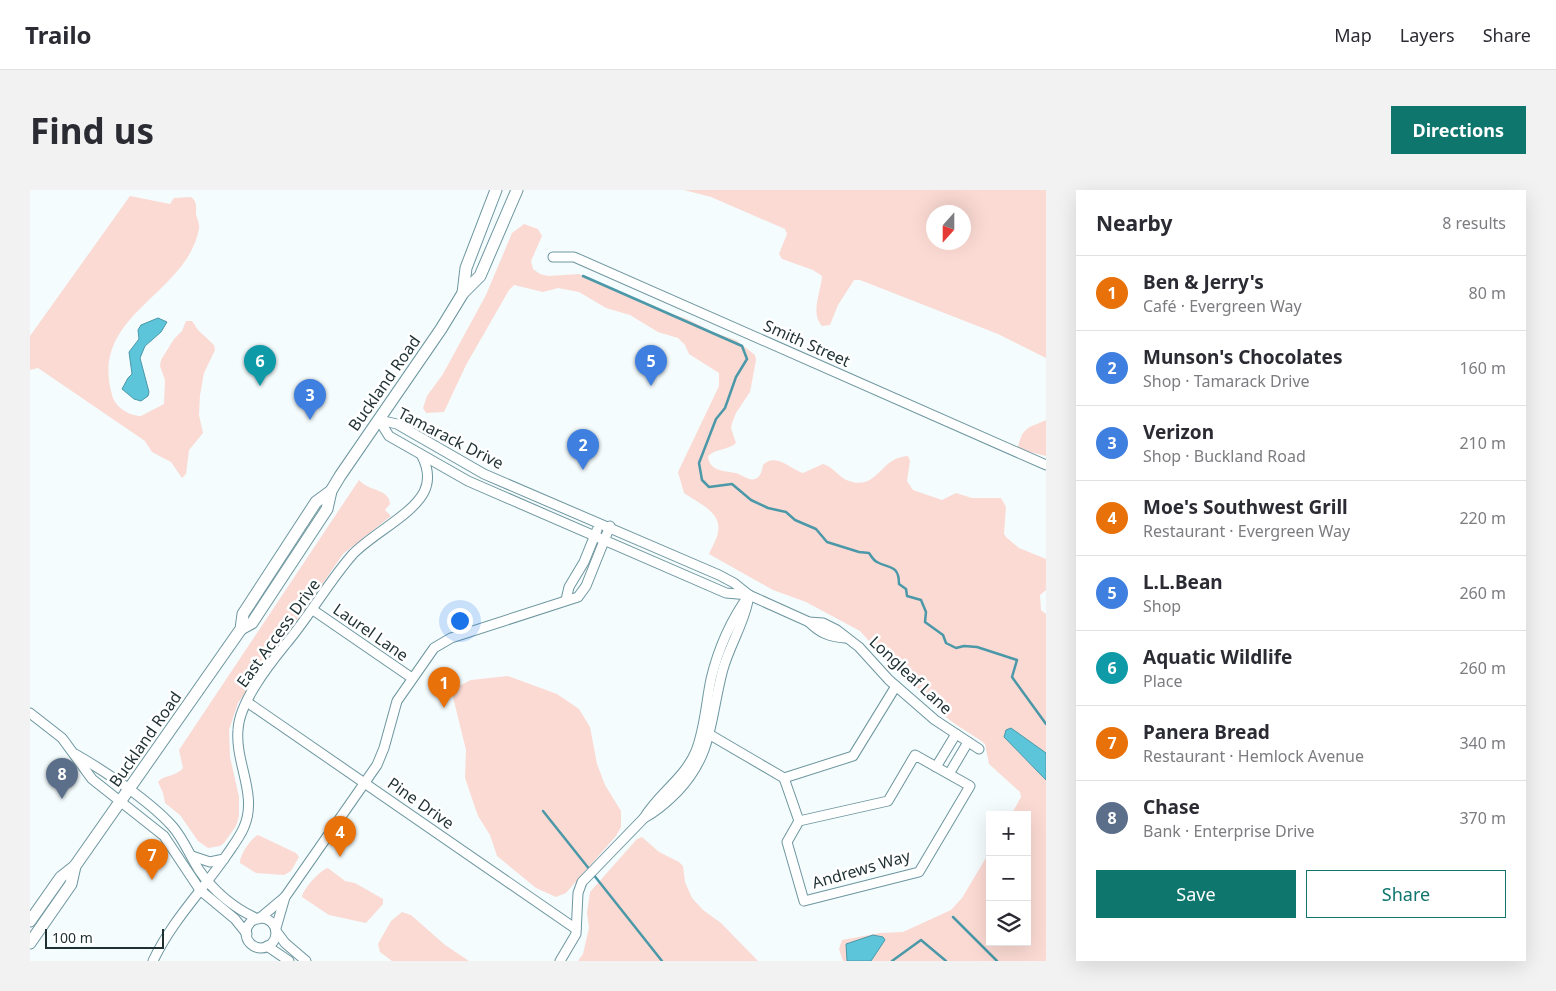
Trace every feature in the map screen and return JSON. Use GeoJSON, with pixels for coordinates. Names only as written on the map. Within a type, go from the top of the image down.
{"type":"FeatureCollection","features":[{"type":"Feature","properties":{"kind":"main road","name":"Buckland Road"},"geometry":{"type":"LineString","coordinates":[[463,293],[466,268],[496,190]]}},
{"type":"Feature","properties":{"kind":"main road","name":"Buckland Road"},"geometry":{"type":"LineString","coordinates":[[30,921],[60,877],[75,866],[241,629],[252,623],[267,601],[326,509],[330,491],[441,329],[463,293],[480,276],[516,190]]}},
{"type":"Feature","properties":{"kind":"main road","name":"Buckland Road"},"geometry":{"type":"LineString","coordinates":[[30,943],[71,884],[75,866]]}},
{"type":"Feature","properties":{"kind":"street","name":"Smith Street"},"geometry":{"type":"LineString","coordinates":[[553,257],[574,257],[1046,465]]}},
{"type":"Feature","properties":{"kind":"street","name":"Tamarack Drive"},"geometry":{"type":"LineString","coordinates":[[378,420],[389,436],[477,486],[596,534],[726,593],[749,595]]}},
{"type":"Feature","properties":{"kind":"street","name":"Tamarack Drive"},"geometry":{"type":"LineString","coordinates":[[378,420],[397,424],[484,474],[610,526],[728,579],[749,595]]}},
{"type":"Feature","properties":{"kind":"street","name":"East Access Drive"},"geometry":{"type":"LineString","coordinates":[[153,961],[167,933],[227,855],[247,821],[249,807],[238,735],[240,716],[247,702],[274,659],[354,554],[412,506],[423,494],[428,476],[422,456]]}},
{"type":"Feature","properties":{"kind":"street"},"geometry":{"type":"LineString","coordinates":[[566,600],[569,587],[584,562],[600,522]]}},
{"type":"Feature","properties":{"kind":"street"},"geometry":{"type":"LineString","coordinates":[[267,946],[273,942],[286,897],[366,782],[381,757],[395,707],[430,652],[445,641],[576,598],[583,592],[610,526]]}},
{"type":"Feature","properties":{"kind":"street"},"geometry":{"type":"LineString","coordinates":[[682,572],[687,560]]}},
{"type":"Feature","properties":{"kind":"street"},"geometry":{"type":"LineString","coordinates":[[560,961],[572,944],[576,929],[578,893],[585,877],[644,818],[650,808],[687,768],[706,733],[723,669],[745,616],[749,595]]}},
{"type":"Feature","properties":{"kind":"street","name":"Longleaf Lane"},"geometry":{"type":"LineString","coordinates":[[749,595],[809,622],[818,630],[833,637],[845,638],[859,647],[896,686],[956,734],[979,749]]}},
{"type":"Feature","properties":{"kind":"street","name":"Laurel Lane"},"geometry":{"type":"LineString","coordinates":[[313,610],[412,678]]}},
{"type":"Feature","properties":{"kind":"street"},"geometry":{"type":"LineString","coordinates":[[784,778],[853,756],[896,686]]}},
{"type":"Feature","properties":{"kind":"street","name":"Pine Drive"},"geometry":{"type":"LineString","coordinates":[[247,702],[366,782],[576,929]]}},
{"type":"Feature","properties":{"kind":"street"},"geometry":{"type":"LineString","coordinates":[[30,713],[57,733],[88,775],[164,836],[201,890],[235,919],[254,945],[267,946],[288,961]]}},
{"type":"Feature","properties":{"kind":"street"},"geometry":{"type":"LineString","coordinates":[[706,733],[784,778],[799,821]]}},
{"type":"Feature","properties":{"kind":"street","name":"Longleaf Lane"},"geometry":{"type":"LineString","coordinates":[[936,767],[956,734]]}},
{"type":"Feature","properties":{"kind":"street"},"geometry":{"type":"LineString","coordinates":[[949,774],[968,742]]}},
{"type":"Feature","properties":{"kind":"street"},"geometry":{"type":"LineString","coordinates":[[74,754],[94,765],[171,825],[208,881],[228,900],[259,918],[269,920],[284,943],[306,961]]}},
{"type":"Feature","properties":{"kind":"street","name":"Andrews Way"},"geometry":{"type":"LineString","coordinates":[[915,755],[949,774],[970,786],[919,872],[804,901],[787,842],[799,821],[888,801],[915,755]]}},
{"type":"Feature","properties":{"kind":"street"},"geometry":{"type":"LineString","coordinates":[[191,855],[210,862],[227,855]]}},
{"type":"Feature","properties":{"kind":"street"},"geometry":{"type":"LineString","coordinates":[[247,934],[249,925],[286,897]]}},
{"type":"Feature","properties":{"kind":"shaded area"},"geometry":{"type":"Polygon","coordinates":[[[684,190],[1046,190],[1046,358],[998,334],[860,280],[854,280],[838,305],[830,325],[822,326],[816,309],[822,276],[813,270],[782,259],[779,254],[787,234],[785,229],[711,197],[684,190]]]}},
{"type":"Feature","properties":{"kind":"shaded area"},"geometry":{"type":"Polygon","coordinates":[[[130,196],[170,204],[174,198],[191,197],[196,204],[199,229],[191,252],[177,272],[126,325],[114,344],[109,367],[112,395],[116,403],[127,413],[141,416],[164,404],[165,380],[160,366],[161,360],[174,339],[182,331],[186,321],[192,321],[198,330],[214,345],[215,350],[204,373],[200,395],[199,415],[203,433],[189,450],[186,474],[182,478],[171,462],[152,452],[145,441],[38,368],[30,370],[30,336],[130,196]]]}},
{"type":"Feature","properties":{"kind":"shaded area"},"geometry":{"type":"Polygon","coordinates":[[[524,224],[538,229],[542,236],[531,261],[533,269],[540,274],[548,276],[579,274],[626,294],[645,305],[687,319],[715,333],[736,340],[755,355],[756,360],[750,392],[736,413],[732,423],[731,428],[736,443],[708,456],[711,465],[714,467],[753,479],[760,475],[763,465],[768,461],[778,461],[803,473],[823,464],[830,467],[845,480],[859,483],[873,478],[891,462],[908,456],[910,461],[907,481],[913,490],[942,500],[956,493],[972,498],[1001,498],[1006,507],[1004,534],[1019,548],[1046,559],[1046,590],[1040,595],[1041,610],[1046,614],[1046,753],[1011,728],[1004,737],[1046,780],[1046,961],[843,961],[839,949],[842,940],[880,933],[903,932],[951,910],[962,898],[986,858],[986,946],[1031,946],[1031,811],[1013,811],[1021,797],[1020,792],[989,764],[985,744],[954,724],[939,711],[933,697],[905,681],[860,631],[806,602],[773,590],[709,554],[717,535],[718,525],[716,519],[702,504],[684,493],[678,472],[719,386],[719,373],[689,354],[685,345],[678,338],[658,332],[630,315],[606,308],[579,292],[558,288],[543,292],[514,285],[509,290],[466,365],[444,412],[426,413],[423,408],[427,396],[443,374],[486,295],[512,233],[524,224]]]}},
{"type":"Feature","properties":{"kind":"shaded area"},"geometry":{"type":"Polygon","coordinates":[[[1046,420],[1046,456],[1022,450],[1018,447],[1025,431],[1046,420]]]}},
{"type":"Feature","properties":{"kind":"shaded area"},"geometry":{"type":"Polygon","coordinates":[[[359,480],[368,487],[386,495],[390,504],[385,510],[391,516],[343,554],[301,615],[274,645],[263,668],[238,703],[229,730],[230,757],[239,797],[239,816],[236,826],[224,843],[220,846],[208,848],[198,841],[180,815],[165,803],[158,782],[183,768],[179,750],[359,480]]]}},
{"type":"Feature","properties":{"kind":"shaded area"},"geometry":{"type":"Polygon","coordinates":[[[508,676],[557,694],[579,709],[590,727],[597,764],[605,785],[621,811],[621,827],[616,836],[566,893],[556,897],[536,888],[497,856],[490,835],[478,816],[465,778],[466,750],[453,697],[457,687],[471,680],[508,676]]]}},
{"type":"Feature","properties":{"kind":"shaded area"},"geometry":{"type":"Polygon","coordinates":[[[258,835],[296,853],[299,857],[291,871],[284,875],[256,873],[240,863],[241,856],[246,848],[258,835]]]}},
{"type":"Feature","properties":{"kind":"shaded area"},"geometry":{"type":"Polygon","coordinates":[[[642,837],[659,852],[683,866],[685,882],[692,898],[703,910],[721,923],[758,961],[578,961],[583,954],[589,928],[587,913],[590,892],[637,839],[642,837]]]}},
{"type":"Feature","properties":{"kind":"shaded area"},"geometry":{"type":"Polygon","coordinates":[[[328,868],[345,881],[355,883],[383,899],[383,904],[366,923],[329,915],[302,897],[312,880],[328,868]]]}},
{"type":"Feature","properties":{"kind":"shaded area"},"geometry":{"type":"Polygon","coordinates":[[[402,912],[411,915],[445,945],[469,961],[392,961],[380,952],[378,944],[391,921],[402,912]]]}},
{"type":"Feature","properties":{"kind":"water"},"geometry":{"type":"Polygon","coordinates":[[[158,318],[167,322],[161,332],[145,346],[140,358],[149,392],[148,396],[141,401],[134,399],[122,389],[132,374],[129,352],[139,339],[138,330],[141,325],[158,318]]]}},
{"type":"Feature","properties":{"kind":"water"},"geometry":{"type":"Polygon","coordinates":[[[1011,728],[1046,753],[1046,780],[1004,737],[1006,730],[1011,728]]]}},
{"type":"Feature","properties":{"kind":"water"},"geometry":{"type":"Polygon","coordinates":[[[873,935],[883,937],[885,940],[871,961],[847,961],[846,944],[873,935]]]}},
{"type":"Feature","properties":{"kind":"waterway"},"geometry":{"type":"LineString","coordinates":[[583,276],[742,346],[747,359],[736,377],[725,408],[716,419],[699,463],[702,480],[709,487],[732,484],[751,500],[768,508],[786,512],[795,520],[816,529],[827,542],[859,552],[869,553],[876,561],[893,568],[899,578],[899,584],[906,589],[907,596],[921,600],[926,612],[925,622],[943,635],[946,643],[956,648],[964,646],[977,647],[1017,660],[1012,677],[1046,724]]}},
{"type":"Feature","properties":{"kind":"waterway"},"geometry":{"type":"LineString","coordinates":[[543,811],[590,870]]}},
{"type":"Feature","properties":{"kind":"waterway"},"geometry":{"type":"LineString","coordinates":[[593,874],[662,961]]}},
{"type":"Feature","properties":{"kind":"waterway"},"geometry":{"type":"LineString","coordinates":[[953,917],[997,961]]}},
{"type":"Feature","properties":{"kind":"waterway"},"geometry":{"type":"LineString","coordinates":[[892,961],[921,940],[946,961]]}},
{"type":"Feature","properties":{"kind":"place","name":"Aquatic Wildlife"},"geometry":{"type":"Point","coordinates":[260,386]}},
{"type":"Feature","properties":{"kind":"place","name":"L.L.Bean"},"geometry":{"type":"Point","coordinates":[651,386]}},
{"type":"Feature","properties":{"kind":"place","name":"Verizon"},"geometry":{"type":"Point","coordinates":[310,420]}},
{"type":"Feature","properties":{"kind":"place","name":"Munson's Chocolates"},"geometry":{"type":"Point","coordinates":[583,470]}},
{"type":"Feature","properties":{"kind":"place","name":"Ben & Jerry's"},"geometry":{"type":"Point","coordinates":[444,708]}},
{"type":"Feature","properties":{"kind":"place","name":"Chase"},"geometry":{"type":"Point","coordinates":[62,799]}},
{"type":"Feature","properties":{"kind":"place","name":"Moe's Southwest Grill"},"geometry":{"type":"Point","coordinates":[340,857]}},
{"type":"Feature","properties":{"kind":"place","name":"Panera Bread"},"geometry":{"type":"Point","coordinates":[152,880]}}]}
